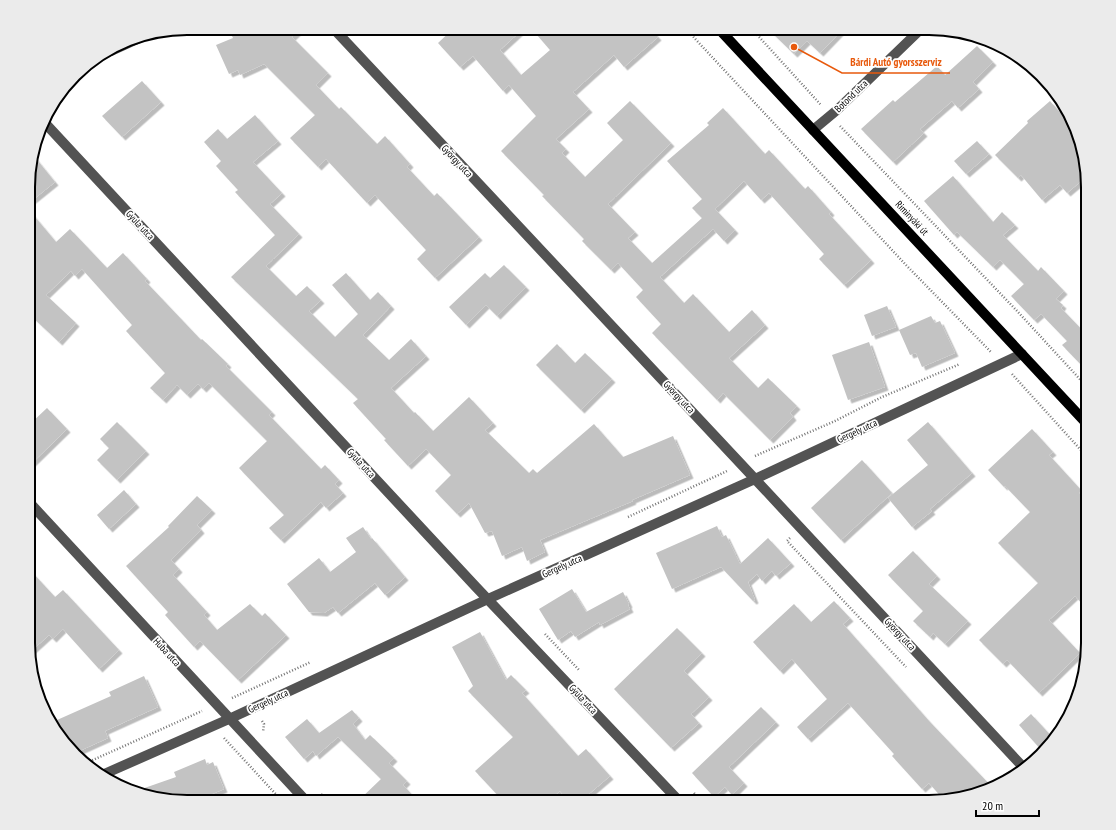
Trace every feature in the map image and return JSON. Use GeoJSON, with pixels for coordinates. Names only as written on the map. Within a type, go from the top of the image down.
{"type":"FeatureCollection","features":[{"type":"Feature","properties":{"kind":"main road","name":"Riminyáki út"},"geometry":{"type":"LineString","coordinates":[[725,35],[1081,417]]}},
{"type":"Feature","properties":{"kind":"street","name":"György utca"},"geometry":{"type":"LineString","coordinates":[[340,35],[1021,765]]}},
{"type":"Feature","properties":{"kind":"street","name":"Botond utca"},"geometry":{"type":"LineString","coordinates":[[813,130],[915,35]]}},
{"type":"Feature","properties":{"kind":"street","name":"Gyula utca"},"geometry":{"type":"LineString","coordinates":[[48,126],[488,599],[673,795]]}},
{"type":"Feature","properties":{"kind":"street","name":"Gergely utca"},"geometry":{"type":"LineString","coordinates":[[108,773],[229,719],[488,599],[755,479],[1022,354]]}},
{"type":"Feature","properties":{"kind":"street","name":"Huba utca"},"geometry":{"type":"LineString","coordinates":[[35,509],[300,795]]}},
{"type":"Feature","properties":{"kind":"path"},"geometry":{"type":"LineString","coordinates":[[692,35],[906,265],[990,351],[1081,450]]}},
{"type":"Feature","properties":{"kind":"path"},"geometry":{"type":"LineString","coordinates":[[757,35],[830,115],[1018,312],[1081,380]]}},
{"type":"Feature","properties":{"kind":"path"},"geometry":{"type":"LineString","coordinates":[[983,354],[990,351]]}},
{"type":"Feature","properties":{"kind":"path"},"geometry":{"type":"LineString","coordinates":[[754,456],[835,421],[882,397],[961,363]]}},
{"type":"Feature","properties":{"kind":"path"},"geometry":{"type":"LineString","coordinates":[[91,761],[311,662]]}},
{"type":"Feature","properties":{"kind":"path"},"geometry":{"type":"LineString","coordinates":[[222,736],[277,795]]}},
{"type":"Feature","properties":{"kind":"building"},"geometry":{"type":"Polygon","coordinates":[[[294,35],[292,37],[328,73],[316,85],[339,109],[341,107],[377,144],[385,136],[410,164],[407,167],[434,196],[437,193],[479,237],[435,278],[417,259],[426,250],[375,195],[367,203],[326,159],[318,167],[290,138],[315,115],[264,64],[240,75],[238,70],[229,74],[216,45],[233,38],[232,36],[294,35]]]}},
{"type":"Feature","properties":{"kind":"building"},"geometry":{"type":"Polygon","coordinates":[[[447,35],[516,35],[500,50],[521,75],[550,50],[537,35],[656,35],[658,37],[624,67],[614,55],[573,92],[589,109],[556,139],[566,149],[562,153],[585,177],[623,140],[607,123],[630,101],[671,143],[608,204],[635,232],[628,238],[652,263],[702,218],[692,208],[702,199],[667,161],[709,125],[707,123],[723,108],[765,154],[769,150],[805,189],[808,186],[831,212],[829,214],[871,260],[844,285],[819,259],[824,254],[769,193],[761,200],[744,181],[715,209],[735,230],[724,241],[713,229],[660,277],[684,303],[693,294],[729,332],[752,310],[765,325],[729,358],[758,388],[768,378],[797,406],[790,413],[793,417],[770,440],[723,393],[717,400],[652,333],[661,324],[636,297],[643,290],[618,263],[611,270],[582,241],[584,239],[542,196],[544,195],[501,151],[536,116],[509,85],[503,91],[473,56],[460,67],[438,43],[447,35]]]}},
{"type":"Feature","properties":{"kind":"building"},"geometry":{"type":"Polygon","coordinates":[[[774,35],[837,35],[820,53],[807,41],[794,54],[774,35]]]}},
{"type":"Feature","properties":{"kind":"building"},"geometry":{"type":"Polygon","coordinates":[[[977,46],[993,62],[973,82],[979,89],[958,108],[952,101],[920,129],[924,133],[893,162],[861,129],[893,100],[895,102],[937,66],[945,75],[977,46]]]}},
{"type":"Feature","properties":{"kind":"building"},"geometry":{"type":"Polygon","coordinates":[[[142,81],[161,102],[122,137],[102,116],[142,81]]]}},
{"type":"Feature","properties":{"kind":"building"},"geometry":{"type":"Polygon","coordinates":[[[1050,101],[1064,117],[1076,148],[1081,177],[1081,181],[1067,193],[1060,185],[1042,200],[1021,175],[1018,178],[995,155],[1028,123],[1027,121],[1050,101]]]}},
{"type":"Feature","properties":{"kind":"building"},"geometry":{"type":"Polygon","coordinates":[[[255,115],[278,141],[253,162],[282,193],[270,204],[299,234],[266,266],[296,296],[307,286],[321,300],[309,311],[335,337],[358,314],[332,285],[346,273],[370,300],[378,292],[391,306],[363,335],[389,360],[411,339],[426,356],[391,388],[433,431],[469,397],[493,423],[485,430],[529,473],[533,469],[537,473],[594,424],[623,457],[673,436],[690,475],[540,540],[545,552],[527,561],[522,547],[502,556],[492,531],[485,533],[469,503],[457,514],[435,491],[451,475],[426,449],[408,466],[353,403],[358,399],[231,277],[275,235],[235,192],[238,190],[216,166],[221,161],[204,142],[218,129],[227,139],[255,115]]]}},
{"type":"Feature","properties":{"kind":"building"},"geometry":{"type":"Polygon","coordinates":[[[977,141],[989,154],[966,174],[954,161],[977,141]]]}},
{"type":"Feature","properties":{"kind":"building"},"geometry":{"type":"Polygon","coordinates":[[[37,160],[55,182],[35,198],[35,177],[37,160]]]}},
{"type":"Feature","properties":{"kind":"building"},"geometry":{"type":"Polygon","coordinates":[[[953,176],[993,222],[1002,212],[1015,225],[1003,235],[1038,271],[1041,267],[1064,291],[1056,299],[1063,305],[1061,308],[1081,329],[1081,365],[1062,345],[1067,341],[1041,314],[1034,320],[1011,296],[1024,284],[1000,260],[993,267],[957,232],[954,235],[924,201],[953,176]]]}},
{"type":"Feature","properties":{"kind":"building"},"geometry":{"type":"Polygon","coordinates":[[[35,217],[56,242],[70,229],[107,268],[123,253],[147,279],[145,281],[201,340],[202,339],[228,364],[226,366],[272,412],[269,415],[321,469],[325,465],[339,480],[335,484],[343,493],[326,508],[321,502],[281,540],[269,528],[284,515],[239,468],[267,441],[209,383],[203,389],[198,384],[187,395],[177,385],[163,400],[150,388],[165,373],[126,331],[132,325],[82,269],[75,276],[71,271],[46,295],[76,323],[59,342],[35,320],[35,217]]]}},
{"type":"Feature","properties":{"kind":"building"},"geometry":{"type":"Polygon","coordinates":[[[504,265],[526,287],[497,316],[486,305],[466,325],[449,307],[485,273],[490,278],[504,265]]]}},
{"type":"Feature","properties":{"kind":"building"},"geometry":{"type":"Polygon","coordinates":[[[887,306],[896,327],[872,336],[864,315],[887,306]]]}},
{"type":"Feature","properties":{"kind":"building"},"geometry":{"type":"Polygon","coordinates":[[[931,316],[935,323],[940,321],[955,353],[922,367],[916,353],[910,355],[899,330],[931,316]]]}},
{"type":"Feature","properties":{"kind":"building"},"geometry":{"type":"Polygon","coordinates":[[[869,342],[885,387],[848,400],[832,355],[869,342]]]}},
{"type":"Feature","properties":{"kind":"building"},"geometry":{"type":"Polygon","coordinates":[[[557,344],[575,363],[585,353],[612,379],[581,410],[536,365],[557,344]]]}},
{"type":"Feature","properties":{"kind":"building"},"geometry":{"type":"Polygon","coordinates":[[[47,408],[67,429],[35,460],[35,419],[47,408]]]}},
{"type":"Feature","properties":{"kind":"building"},"geometry":{"type":"Polygon","coordinates":[[[117,422],[146,451],[117,480],[97,460],[109,448],[100,439],[117,422]]]}},
{"type":"Feature","properties":{"kind":"building"},"geometry":{"type":"Polygon","coordinates":[[[928,422],[972,473],[930,509],[932,511],[912,527],[888,498],[928,465],[907,440],[928,422]]]}},
{"type":"Feature","properties":{"kind":"building"},"geometry":{"type":"Polygon","coordinates":[[[1032,429],[1053,452],[1049,455],[1081,490],[1079,493],[1081,495],[1081,602],[1075,596],[1049,620],[1080,653],[1039,693],[1007,660],[1003,664],[979,640],[1038,583],[998,543],[1030,512],[988,470],[1032,429]]]}},
{"type":"Feature","properties":{"kind":"building"},"geometry":{"type":"Polygon","coordinates":[[[862,460],[892,493],[841,540],[811,508],[862,460]]]}},
{"type":"Feature","properties":{"kind":"building"},"geometry":{"type":"Polygon","coordinates":[[[124,490],[136,504],[109,529],[97,515],[124,490]]]}},
{"type":"Feature","properties":{"kind":"building"},"geometry":{"type":"Polygon","coordinates":[[[197,496],[212,510],[197,525],[201,530],[171,560],[179,569],[173,575],[207,612],[204,615],[217,630],[250,604],[262,616],[265,613],[286,635],[238,680],[200,641],[194,647],[165,615],[168,612],[126,566],[169,527],[168,526],[197,496]]]}},
{"type":"Feature","properties":{"kind":"building"},"geometry":{"type":"Polygon","coordinates":[[[717,526],[722,537],[726,535],[740,564],[768,538],[791,563],[776,576],[772,571],[762,581],[757,574],[748,582],[755,600],[753,601],[721,567],[672,589],[656,553],[717,526]]]}},
{"type":"Feature","properties":{"kind":"building"},"geometry":{"type":"Polygon","coordinates":[[[363,527],[371,539],[372,538],[405,577],[385,595],[375,583],[338,613],[333,607],[324,613],[309,612],[287,584],[319,558],[330,572],[356,552],[346,538],[363,527]]]}},
{"type":"Feature","properties":{"kind":"building"},"geometry":{"type":"Polygon","coordinates":[[[913,551],[937,576],[929,584],[968,621],[945,644],[933,633],[930,637],[913,621],[923,611],[888,575],[913,551]]]}},
{"type":"Feature","properties":{"kind":"building"},"geometry":{"type":"Polygon","coordinates":[[[35,575],[55,597],[63,590],[119,650],[99,669],[63,629],[53,639],[49,635],[35,648],[35,575]]]}},
{"type":"Feature","properties":{"kind":"building"},"geometry":{"type":"Polygon","coordinates":[[[572,589],[586,612],[623,592],[630,609],[600,625],[599,622],[575,637],[571,631],[558,640],[539,609],[572,589]]]}},
{"type":"Feature","properties":{"kind":"building"},"geometry":{"type":"Polygon","coordinates":[[[834,601],[850,618],[843,624],[929,721],[988,783],[968,790],[939,795],[929,783],[922,789],[892,756],[894,754],[848,703],[808,739],[797,727],[827,699],[792,659],[780,671],[753,642],[794,604],[811,622],[834,601]]]}},
{"type":"Feature","properties":{"kind":"building"},"geometry":{"type":"Polygon","coordinates":[[[677,628],[702,653],[684,671],[709,697],[691,714],[699,723],[671,748],[614,689],[677,628]]]}},
{"type":"Feature","properties":{"kind":"building"},"geometry":{"type":"Polygon","coordinates":[[[480,632],[506,680],[511,675],[526,690],[522,693],[578,756],[586,749],[610,776],[588,795],[563,795],[560,791],[555,795],[497,795],[475,771],[513,737],[468,691],[473,686],[452,647],[480,632]]]}},
{"type":"Feature","properties":{"kind":"building"},"geometry":{"type":"Polygon","coordinates":[[[144,676],[158,707],[105,731],[108,738],[80,750],[66,736],[57,720],[111,696],[109,692],[144,676]]]}},
{"type":"Feature","properties":{"kind":"building"},"geometry":{"type":"Polygon","coordinates":[[[761,707],[776,722],[729,767],[744,783],[732,795],[725,787],[716,795],[712,795],[692,773],[761,707]]]}},
{"type":"Feature","properties":{"kind":"building"},"geometry":{"type":"Polygon","coordinates":[[[352,710],[359,718],[353,724],[365,740],[370,735],[394,758],[389,763],[407,781],[403,785],[412,795],[364,795],[381,779],[338,737],[316,756],[313,751],[304,759],[285,737],[307,719],[319,733],[352,710]]]}},
{"type":"Feature","properties":{"kind":"building"},"geometry":{"type":"Polygon","coordinates":[[[1031,714],[1050,735],[1039,747],[1019,725],[1031,714]]]}},
{"type":"Feature","properties":{"kind":"building"},"geometry":{"type":"Polygon","coordinates":[[[205,759],[207,765],[213,762],[224,789],[210,795],[177,795],[143,789],[176,777],[174,772],[205,759]]]}},
{"type":"Feature","properties":{"kind":"place","name":"Bárdi Autó gyorsszerviz"},"geometry":{"type":"Point","coordinates":[794,47]}}]}
